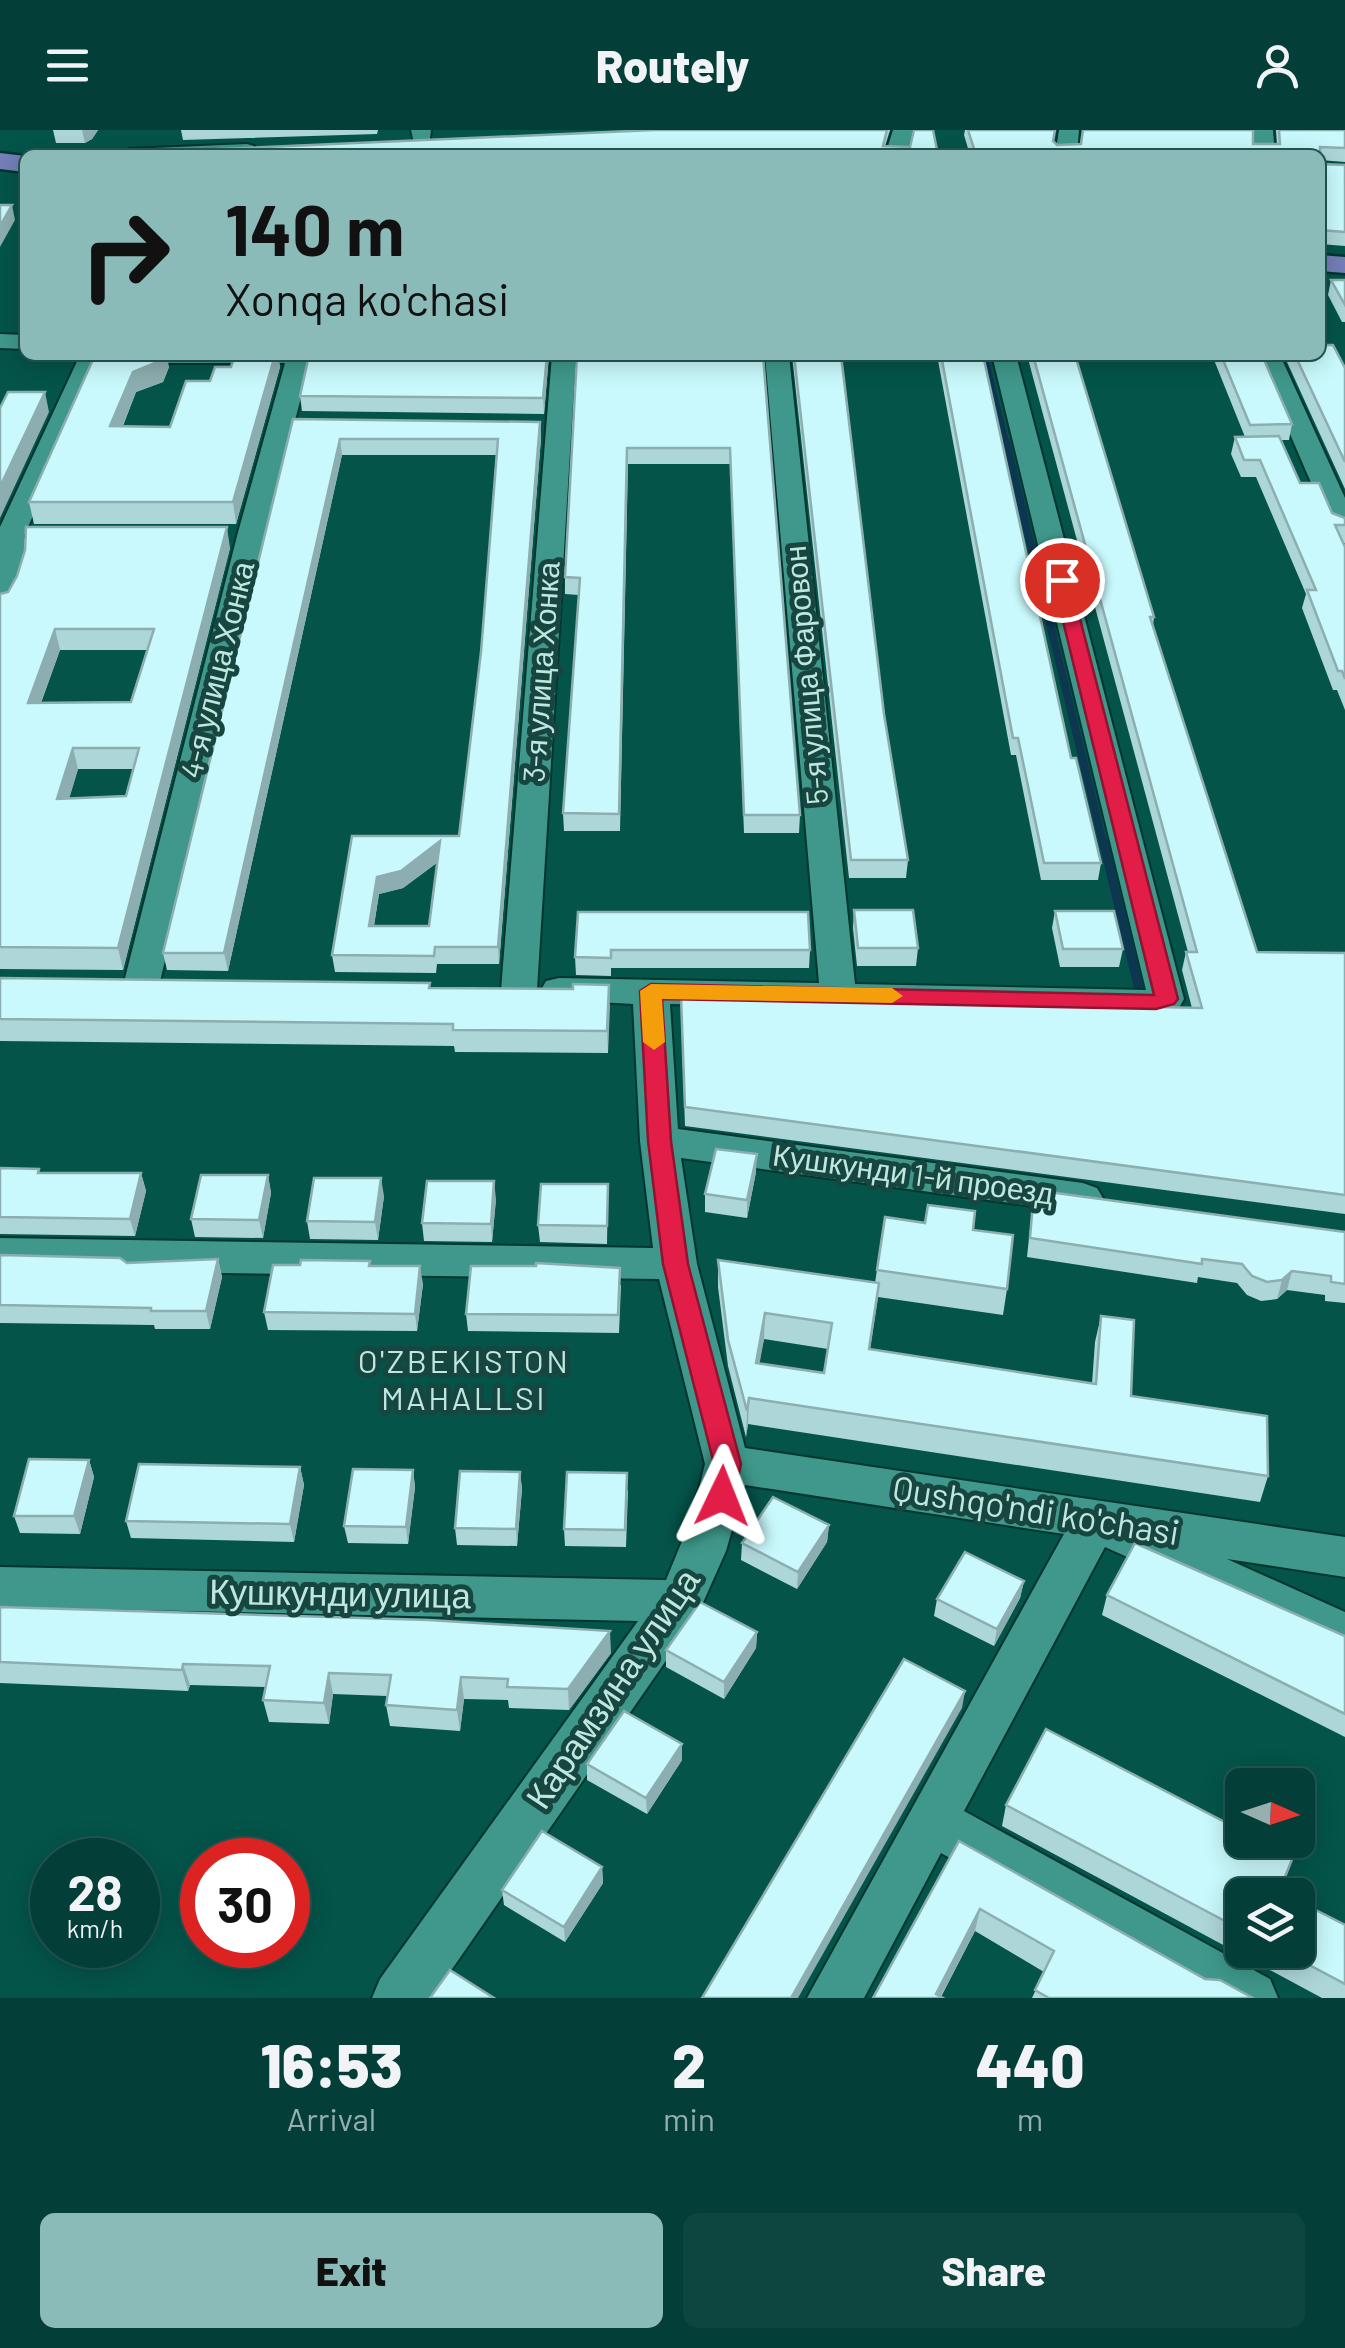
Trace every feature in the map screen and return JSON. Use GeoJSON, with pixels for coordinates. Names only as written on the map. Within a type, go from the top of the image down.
{"type":"FeatureCollection","features":[{"type":"Feature","properties":{"kind":"street"},"geometry":{"type":"LineString","coordinates":[[253,150],[278,149]]}},
{"type":"Feature","properties":{"kind":"street"},"geometry":{"type":"LineString","coordinates":[[0,604],[16,564],[5,536],[90,360]]}},
{"type":"Feature","properties":{"kind":"street","name":"4-я улица Хонка"},"geometry":{"type":"LineString","coordinates":[[181,986],[124,986],[251,536],[292,423],[299,360]]}},
{"type":"Feature","properties":{"kind":"street","name":"3-я улица Хонка"},"geometry":{"type":"LineString","coordinates":[[520,990],[549,426],[563,360]]}},
{"type":"Feature","properties":{"kind":"street","name":"5-я улица Фаровон"},"geometry":{"type":"LineString","coordinates":[[777,360],[838,995]]}},
{"type":"Feature","properties":{"kind":"street"},"geometry":{"type":"LineString","coordinates":[[480,989],[1156,1002],[1166,999],[1005,360]]}},
{"type":"Feature","properties":{"kind":"street"},"geometry":{"type":"LineString","coordinates":[[1270,360],[1345,529]]}},
{"type":"Feature","properties":{"kind":"street"},"geometry":{"type":"LineString","coordinates":[[5,536],[47,536]]}},
{"type":"Feature","properties":{"kind":"street"},"geometry":{"type":"LineString","coordinates":[[214,536],[251,536]]}},
{"type":"Feature","properties":{"kind":"street","name":"Карамзина улица"},"geometry":{"type":"LineString","coordinates":[[398,1998],[680,1601],[711,1535],[728,1464],[676,1264],[660,1141],[651,991]]}},
{"type":"Feature","properties":{"kind":"street","name":"Кушкунди 1-й проезд"},"geometry":{"type":"LineString","coordinates":[[660,1141],[1130,1204]]}},
{"type":"Feature","properties":{"kind":"street"},"geometry":{"type":"LineString","coordinates":[[0,1254],[676,1264]]}},
{"type":"Feature","properties":{"kind":"street","name":"Qushqo'ndi ko'chasi"},"geometry":{"type":"LineString","coordinates":[[728,1464],[1345,1557]]}},
{"type":"Feature","properties":{"kind":"street"},"geometry":{"type":"LineString","coordinates":[[834,1998],[1095,1521],[1345,1634]]}},
{"type":"Feature","properties":{"kind":"street","name":"Кушкунди улица"},"geometry":{"type":"LineString","coordinates":[[0,1587],[680,1601]]}},
{"type":"Feature","properties":{"kind":"street"},"geometry":{"type":"LineString","coordinates":[[931,1820],[1251,1998]]}},
{"type":"Feature","properties":{"kind":"building"},"geometry":{"type":"Polygon","coordinates":[[[654,130],[887,130],[883,146],[910,147],[914,130],[933,130],[937,150],[198,150],[654,130]]]}},
{"type":"Feature","properties":{"kind":"building"},"geometry":{"type":"Polygon","coordinates":[[[968,130],[1055,130],[1053,141],[1057,145],[1081,144],[1083,130],[1253,130],[1253,144],[1280,144],[1279,130],[1345,130],[1345,148],[1320,150],[974,150],[968,130]]]}},
{"type":"Feature","properties":{"kind":"building"},"geometry":{"type":"Polygon","coordinates":[[[1325,164],[1345,165],[1345,232],[1325,230],[1325,164]]]}},
{"type":"Feature","properties":{"kind":"building"},"geometry":{"type":"Polygon","coordinates":[[[0,205],[12,205],[0,226],[0,205]]]}},
{"type":"Feature","properties":{"kind":"building"},"geometry":{"type":"Polygon","coordinates":[[[1331,280],[1345,280],[1345,305],[1331,280]]]}},
{"type":"Feature","properties":{"kind":"building"},"geometry":{"type":"Polygon","coordinates":[[[1325,345],[1333,345],[1345,368],[1345,462],[1297,360],[1325,360],[1325,345]]]}},
{"type":"Feature","properties":{"kind":"building"},"geometry":{"type":"Polygon","coordinates":[[[93,360],[160,360],[133,372],[110,426],[170,427],[186,381],[210,381],[215,367],[231,367],[233,360],[274,360],[233,502],[29,502],[93,360]]]}},
{"type":"Feature","properties":{"kind":"building"},"geometry":{"type":"Polygon","coordinates":[[[308,360],[547,360],[543,398],[300,396],[308,360]]]}},
{"type":"Feature","properties":{"kind":"building"},"geometry":{"type":"Polygon","coordinates":[[[577,360],[763,360],[800,815],[744,815],[730,448],[627,448],[619,814],[563,813],[580,578],[565,577],[577,360]]]}},
{"type":"Feature","properties":{"kind":"building"},"geometry":{"type":"Polygon","coordinates":[[[795,360],[842,360],[884,714],[908,860],[851,860],[795,360]]]}},
{"type":"Feature","properties":{"kind":"building"},"geometry":{"type":"Polygon","coordinates":[[[942,360],[984,360],[1071,758],[1076,758],[1101,863],[1044,863],[1018,738],[1013,738],[942,360]]]}},
{"type":"Feature","properties":{"kind":"building"},"geometry":{"type":"Polygon","coordinates":[[[1034,360],[1077,360],[1154,617],[1150,617],[1257,952],[1345,953],[1345,1195],[685,1107],[681,997],[1202,1008],[1186,952],[1197,952],[1034,360]]]}},
{"type":"Feature","properties":{"kind":"building"},"geometry":{"type":"Polygon","coordinates":[[[1223,360],[1264,360],[1292,424],[1250,425],[1223,360]]]}},
{"type":"Feature","properties":{"kind":"building"},"geometry":{"type":"Polygon","coordinates":[[[8,392],[45,392],[0,487],[0,408],[8,392]]]}},
{"type":"Feature","properties":{"kind":"building"},"geometry":{"type":"Polygon","coordinates":[[[293,419],[540,422],[498,947],[435,947],[434,956],[332,955],[352,836],[459,836],[481,652],[498,439],[340,439],[224,953],[163,953],[293,419]],[[440,841],[401,871],[377,877],[369,926],[429,926],[440,841]]]}},
{"type":"Feature","properties":{"kind":"building"},"geometry":{"type":"Polygon","coordinates":[[[1279,436],[1300,483],[1319,483],[1332,513],[1345,518],[1345,525],[1335,525],[1345,547],[1345,679],[1342,671],[1338,671],[1307,590],[1316,590],[1260,460],[1244,460],[1235,437],[1279,436]]]}},
{"type":"Feature","properties":{"kind":"building"},"geometry":{"type":"Polygon","coordinates":[[[26,527],[227,527],[118,948],[0,947],[0,594],[8,592],[25,550],[26,527]],[[55,629],[28,703],[131,702],[154,629],[55,629]],[[73,748],[57,799],[126,796],[139,748],[73,748]]]}},
{"type":"Feature","properties":{"kind":"building"},"geometry":{"type":"Polygon","coordinates":[[[854,910],[913,910],[918,948],[858,948],[854,910]]]}},
{"type":"Feature","properties":{"kind":"building"},"geometry":{"type":"Polygon","coordinates":[[[1055,911],[1114,911],[1123,949],[1063,949],[1055,911]]]}},
{"type":"Feature","properties":{"kind":"building"},"geometry":{"type":"Polygon","coordinates":[[[578,912],[808,912],[810,950],[611,950],[611,958],[575,957],[578,912]]]}},
{"type":"Feature","properties":{"kind":"building"},"geometry":{"type":"Polygon","coordinates":[[[0,978],[430,983],[429,988],[573,989],[573,984],[609,985],[607,1031],[453,1030],[453,1024],[0,1019],[0,978]]]}},
{"type":"Feature","properties":{"kind":"building"},"geometry":{"type":"Polygon","coordinates":[[[716,1149],[757,1154],[747,1200],[705,1194],[716,1149]]]}},
{"type":"Feature","properties":{"kind":"building"},"geometry":{"type":"Polygon","coordinates":[[[0,1168],[39,1169],[38,1173],[141,1173],[130,1219],[0,1217],[0,1168]]]}},
{"type":"Feature","properties":{"kind":"building"},"geometry":{"type":"Polygon","coordinates":[[[201,1175],[268,1175],[259,1220],[191,1219],[201,1175]]]}},
{"type":"Feature","properties":{"kind":"building"},"geometry":{"type":"Polygon","coordinates":[[[314,1178],[381,1178],[375,1222],[307,1221],[314,1178]]]}},
{"type":"Feature","properties":{"kind":"building"},"geometry":{"type":"Polygon","coordinates":[[[427,1181],[494,1181],[491,1224],[422,1223],[427,1181]]]}},
{"type":"Feature","properties":{"kind":"building"},"geometry":{"type":"Polygon","coordinates":[[[541,1184],[608,1184],[607,1226],[538,1225],[541,1184]]]}},
{"type":"Feature","properties":{"kind":"building"},"geometry":{"type":"Polygon","coordinates":[[[1034,1190],[1345,1232],[1345,1284],[1331,1282],[1331,1276],[1292,1271],[1282,1280],[1267,1282],[1252,1276],[1242,1264],[1202,1259],[1202,1264],[1030,1238],[1034,1190]]]}},
{"type":"Feature","properties":{"kind":"building"},"geometry":{"type":"Polygon","coordinates":[[[928,1205],[975,1211],[973,1230],[1013,1235],[1007,1289],[877,1270],[885,1217],[925,1223],[928,1205]]]}},
{"type":"Feature","properties":{"kind":"building"},"geometry":{"type":"Polygon","coordinates":[[[0,1255],[120,1258],[127,1263],[218,1259],[206,1311],[151,1311],[0,1305],[0,1255]]]}},
{"type":"Feature","properties":{"kind":"building"},"geometry":{"type":"Polygon","coordinates":[[[301,1260],[420,1266],[415,1314],[264,1312],[273,1265],[300,1265],[301,1260]]]}},
{"type":"Feature","properties":{"kind":"building"},"geometry":{"type":"Polygon","coordinates":[[[718,1260],[879,1283],[869,1349],[1096,1384],[1101,1316],[1134,1320],[1131,1396],[1267,1416],[1268,1476],[749,1398],[747,1411],[728,1340],[718,1260]],[[765,1313],[756,1363],[824,1373],[832,1323],[765,1313]]]}},
{"type":"Feature","properties":{"kind":"building"},"geometry":{"type":"Polygon","coordinates":[[[536,1263],[620,1268],[618,1315],[466,1314],[471,1266],[536,1263]]]}},
{"type":"Feature","properties":{"kind":"building"},"geometry":{"type":"Polygon","coordinates":[[[29,1459],[89,1460],[74,1516],[14,1516],[29,1459]]]}},
{"type":"Feature","properties":{"kind":"building"},"geometry":{"type":"Polygon","coordinates":[[[139,1464],[300,1467],[290,1524],[126,1521],[139,1464]]]}},
{"type":"Feature","properties":{"kind":"building"},"geometry":{"type":"Polygon","coordinates":[[[353,1469],[413,1470],[406,1527],[344,1526],[353,1469]]]}},
{"type":"Feature","properties":{"kind":"building"},"geometry":{"type":"Polygon","coordinates":[[[460,1471],[520,1472],[516,1529],[455,1528],[460,1471]]]}},
{"type":"Feature","properties":{"kind":"building"},"geometry":{"type":"Polygon","coordinates":[[[567,1472],[627,1473],[625,1530],[564,1529],[567,1472]]]}},
{"type":"Feature","properties":{"kind":"building"},"geometry":{"type":"Polygon","coordinates":[[[773,1497],[829,1525],[798,1572],[742,1543],[773,1497]]]}},
{"type":"Feature","properties":{"kind":"building"},"geometry":{"type":"Polygon","coordinates":[[[1135,1543],[1345,1636],[1345,1714],[1107,1595],[1135,1543]]]}},
{"type":"Feature","properties":{"kind":"building"},"geometry":{"type":"Polygon","coordinates":[[[965,1552],[1024,1581],[997,1629],[937,1599],[965,1552]]]}},
{"type":"Feature","properties":{"kind":"building"},"geometry":{"type":"Polygon","coordinates":[[[700,1602],[757,1632],[724,1682],[666,1650],[700,1602]]]}},
{"type":"Feature","properties":{"kind":"building"},"geometry":{"type":"Polygon","coordinates":[[[0,1607],[428,1620],[610,1631],[568,1689],[507,1687],[508,1679],[461,1677],[457,1710],[386,1705],[391,1675],[329,1673],[324,1703],[263,1700],[270,1666],[183,1664],[182,1670],[0,1662],[0,1607]]]}},
{"type":"Feature","properties":{"kind":"building"},"geometry":{"type":"Polygon","coordinates":[[[904,1659],[965,1691],[791,1998],[702,1998],[904,1659]]]}},
{"type":"Feature","properties":{"kind":"building"},"geometry":{"type":"Polygon","coordinates":[[[624,1711],[682,1744],[646,1798],[587,1764],[624,1711]]]}},
{"type":"Feature","properties":{"kind":"building"},"geometry":{"type":"Polygon","coordinates":[[[1046,1729],[1225,1822],[1225,1858],[1293,1858],[1285,1878],[1225,1878],[1225,1921],[1006,1805],[1046,1729]]]}},
{"type":"Feature","properties":{"kind":"building"},"geometry":{"type":"Polygon","coordinates":[[[542,1831],[602,1867],[564,1927],[502,1890],[542,1831]]]}},
{"type":"Feature","properties":{"kind":"building"},"geometry":{"type":"Polygon","coordinates":[[[959,1841],[1205,1979],[1220,1980],[1253,1998],[1049,1998],[1035,1990],[1054,1951],[980,1909],[936,1994],[943,1998],[873,1998],[959,1841]]]}},
{"type":"Feature","properties":{"kind":"building"},"geometry":{"type":"Polygon","coordinates":[[[1315,1910],[1345,1925],[1345,1984],[1315,1968],[1315,1910]]]}},
{"type":"Feature","properties":{"kind":"building"},"geometry":{"type":"Polygon","coordinates":[[[450,1970],[494,1998],[430,1998],[450,1970]]]}},
{"type":"Feature","properties":{"kind":"waterway"},"geometry":{"type":"LineString","coordinates":[[986,360],[1007,444]]}},
{"type":"Feature","properties":{"kind":"waterway"},"geometry":{"type":"LineString","coordinates":[[1006,442],[1103,843]]}},
{"type":"Feature","properties":{"kind":"waterway"},"geometry":{"type":"LineString","coordinates":[[1103,841],[1138,986]]}},
{"type":"Feature","properties":{"kind":"slow traffic"},"geometry":{"type":"LineString","coordinates":[[654,1042],[651,991],[892,996]]}},
{"type":"Feature","properties":{"kind":"district","name":"O'ZBEKISTON MAHALLSI"},"geometry":{"type":"Point","coordinates":[464,1380]}},
{"type":"Feature","properties":{"kind":"route"},"geometry":{"type":"LineString","coordinates":[[722,1496],[728,1464],[676,1264],[660,1141],[651,991],[1156,1002],[1166,999],[1168,992],[1062,580]]}}]}
